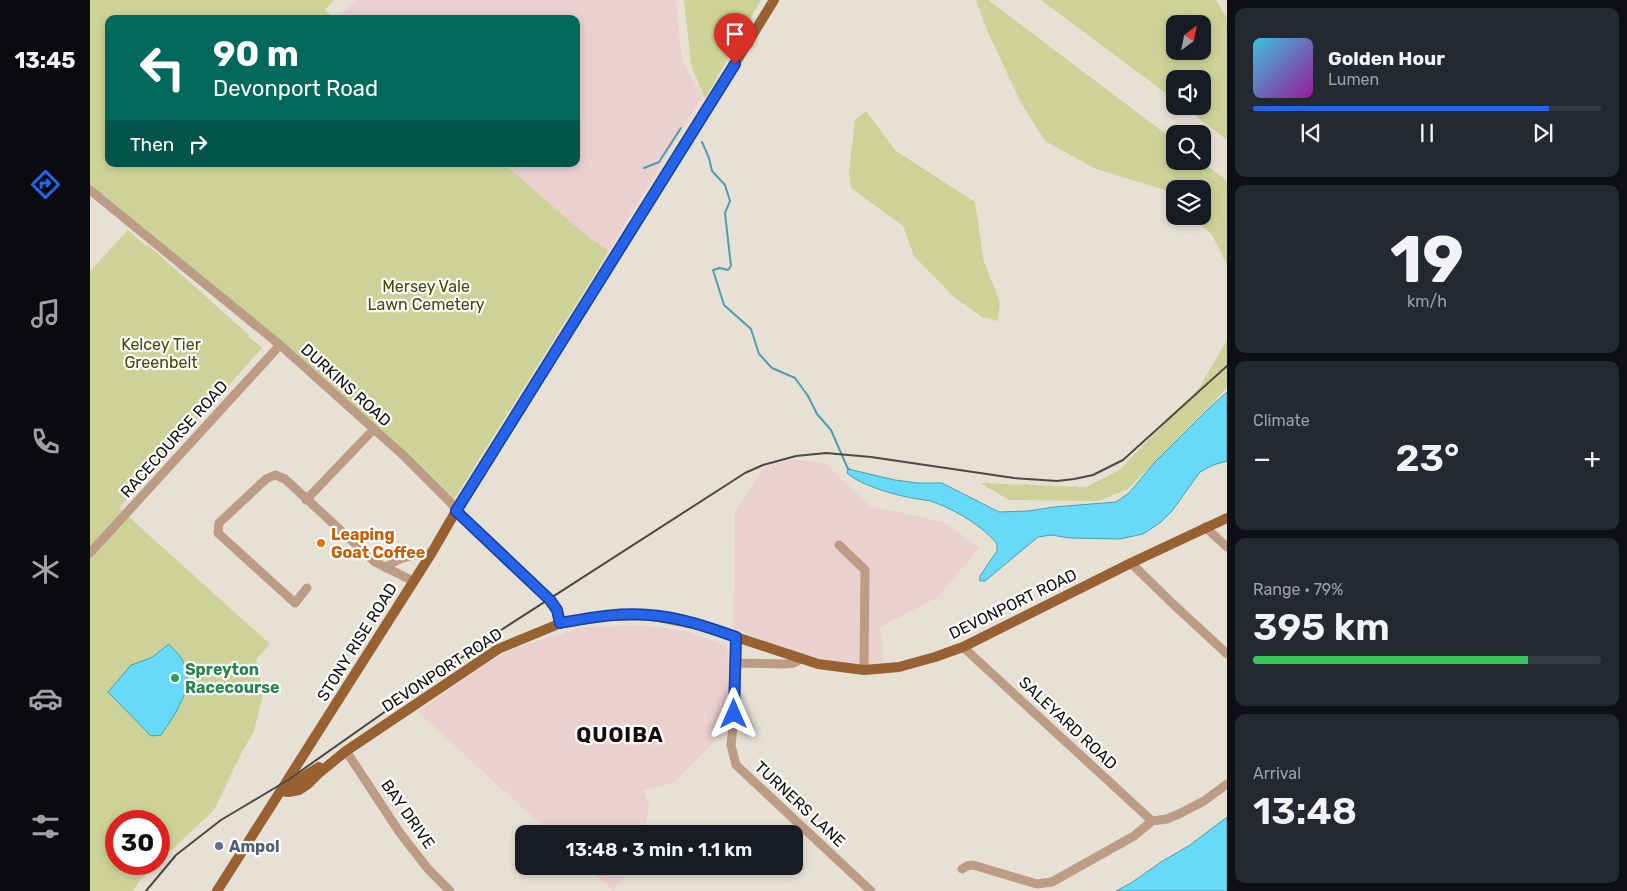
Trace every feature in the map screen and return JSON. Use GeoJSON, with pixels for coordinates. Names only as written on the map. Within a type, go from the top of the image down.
{"type":"FeatureCollection","features":[{"type":"Feature","properties":{"kind":"main road","name":"STONY RISE ROAD"},"geometry":{"type":"LineString","coordinates":[[217,891],[649,204],[774,0]]}},
{"type":"Feature","properties":{"kind":"main road","name":"DEVONPORT ROAD"},"geometry":{"type":"LineString","coordinates":[[281,791],[299,790],[343,753],[498,649],[560,623],[605,616],[649,615],[700,625],[818,664],[864,670],[899,667],[963,647],[1131,563],[1227,518]]}},
{"type":"Feature","properties":{"kind":"street","name":"DURKINS ROAD"},"geometry":{"type":"LineString","coordinates":[[90,190],[280,346],[374,430],[550,600],[557,610],[560,623]]}},
{"type":"Feature","properties":{"kind":"street","name":"RACECOURSE ROAD"},"geometry":{"type":"LineString","coordinates":[[90,552],[280,346]]}},
{"type":"Feature","properties":{"kind":"street"},"geometry":{"type":"LineString","coordinates":[[306,500],[374,430]]}},
{"type":"Feature","properties":{"kind":"street"},"geometry":{"type":"LineString","coordinates":[[307,588],[295,603],[218,532],[218,523],[266,479],[275,475],[285,479],[375,562],[413,581]]}},
{"type":"Feature","properties":{"kind":"street"},"geometry":{"type":"LineString","coordinates":[[1205,527],[1227,547]]}},
{"type":"Feature","properties":{"kind":"street"},"geometry":{"type":"LineString","coordinates":[[839,545],[865,570],[864,670]]}},
{"type":"Feature","properties":{"kind":"street"},"geometry":{"type":"LineString","coordinates":[[386,568],[397,559],[430,554]]}},
{"type":"Feature","properties":{"kind":"street"},"geometry":{"type":"LineString","coordinates":[[1131,563],[1227,654]]}},
{"type":"Feature","properties":{"kind":"street","name":"TURNERS LANE"},"geometry":{"type":"LineString","coordinates":[[736,637],[734,663],[735,710],[731,745],[736,765],[871,891]]}},
{"type":"Feature","properties":{"kind":"street","name":"SALEYARD ROAD"},"geometry":{"type":"LineString","coordinates":[[963,647],[1152,821]]}},
{"type":"Feature","properties":{"kind":"street","name":"DEVONPORT ROAD"},"geometry":{"type":"LineString","coordinates":[[734,663],[786,664],[794,663],[800,659]]}},
{"type":"Feature","properties":{"kind":"street","name":"BAY DRIVE"},"geometry":{"type":"LineString","coordinates":[[343,753],[400,833],[428,869],[450,891]]}},
{"type":"Feature","properties":{"kind":"street"},"geometry":{"type":"LineString","coordinates":[[962,869],[973,865],[1037,884],[1052,882],[1134,836],[1152,821],[1167,819],[1181,813],[1204,801],[1227,784]]}},
{"type":"Feature","properties":{"kind":"shaded area"},"geometry":{"type":"Polygon","coordinates":[[[356,0],[676,0],[682,61],[703,95],[605,257],[502,167],[580,167],[580,15],[343,15],[342,13],[356,0]]]}},
{"type":"Feature","properties":{"kind":"shaded area"},"geometry":{"type":"Polygon","coordinates":[[[794,459],[826,464],[870,506],[943,522],[980,547],[938,597],[880,627],[884,666],[839,665],[793,652],[734,628],[735,511],[763,468],[794,459]]]}},
{"type":"Feature","properties":{"kind":"shaded area"},"geometry":{"type":"Polygon","coordinates":[[[645,625],[686,631],[727,646],[730,691],[728,726],[674,783],[643,791],[649,803],[646,825],[541,825],[418,712],[487,663],[516,648],[583,627],[645,625]]]}},
{"type":"Feature","properties":{"kind":"shaded area"},"geometry":{"type":"Polygon","coordinates":[[[596,875],[626,875],[613,891],[596,875]]]}},
{"type":"Feature","properties":{"kind":"green space","name":"Mersey Vale Lawn Cemetery"},"geometry":{"type":"Polygon","coordinates":[[[90,0],[334,0],[325,10],[331,15],[105,15],[105,167],[507,167],[588,237],[608,250],[605,258],[454,499],[104,195],[99,192],[90,195],[90,0]]]}},
{"type":"Feature","properties":{"kind":"green space"},"geometry":{"type":"Polygon","coordinates":[[[684,0],[761,0],[705,99],[691,65],[684,0]]]}},
{"type":"Feature","properties":{"kind":"green space"},"geometry":{"type":"Polygon","coordinates":[[[976,0],[988,0],[1166,134],[1166,170],[1211,169],[1227,181],[1227,265],[1212,235],[1201,225],[1211,225],[1211,180],[1166,180],[1166,191],[1096,169],[1045,141],[1021,103],[987,30],[976,0]]]}},
{"type":"Feature","properties":{"kind":"green space"},"geometry":{"type":"Polygon","coordinates":[[[1041,0],[1216,0],[1227,18],[1227,140],[1211,128],[1211,125],[1208,125],[1195,115],[1211,115],[1211,70],[1166,70],[1166,93],[1041,0]]]}},
{"type":"Feature","properties":{"kind":"green space"},"geometry":{"type":"Polygon","coordinates":[[[866,111],[896,151],[975,202],[984,262],[1000,302],[998,321],[982,317],[954,297],[914,256],[903,226],[851,188],[849,171],[855,120],[866,111]]]}},
{"type":"Feature","properties":{"kind":"green space","name":"Spreyton Racecourse"},"geometry":{"type":"Polygon","coordinates":[[[128,230],[146,246],[148,245],[262,348],[119,508],[270,644],[256,660],[263,695],[254,731],[214,810],[170,852],[170,810],[105,810],[105,875],[145,875],[133,891],[90,891],[90,271],[128,230]]]}},
{"type":"Feature","properties":{"kind":"green space"},"geometry":{"type":"Polygon","coordinates":[[[1227,340],[1227,388],[1128,489],[1098,501],[1009,500],[980,483],[1086,487],[1119,470],[1199,388],[1227,340]]]}},
{"type":"Feature","properties":{"kind":"water"},"geometry":{"type":"Polygon","coordinates":[[[1227,392],[1227,461],[1213,465],[1200,472],[1172,511],[1161,522],[1143,534],[1120,539],[1070,538],[1051,535],[1038,537],[985,581],[980,581],[980,576],[997,551],[997,544],[984,531],[968,519],[941,505],[880,490],[853,478],[847,473],[848,469],[895,480],[918,483],[942,483],[999,512],[1116,502],[1129,493],[1154,463],[1227,392]]]}},
{"type":"Feature","properties":{"kind":"water"},"geometry":{"type":"Polygon","coordinates":[[[169,644],[181,657],[186,669],[186,689],[178,709],[161,735],[151,736],[108,692],[131,665],[151,658],[169,644]]]}},
{"type":"Feature","properties":{"kind":"water"},"geometry":{"type":"Polygon","coordinates":[[[1227,817],[1227,891],[1116,891],[1190,845],[1227,817]]]}},
{"type":"Feature","properties":{"kind":"waterway"},"geometry":{"type":"LineString","coordinates":[[644,168],[659,162],[681,128]]}},
{"type":"Feature","properties":{"kind":"waterway"},"geometry":{"type":"LineString","coordinates":[[702,142],[712,171],[725,185],[730,201],[725,213],[731,266],[728,270],[720,268],[713,270],[724,305],[751,329],[759,354],[772,368],[795,378],[808,396],[817,414],[831,430],[849,469]]}},
{"type":"Feature","properties":{"kind":"railway"},"geometry":{"type":"LineString","coordinates":[[146,891],[176,855],[221,820],[288,780],[498,632],[745,473],[763,465],[796,456],[826,453],[871,457],[1014,478],[1057,481],[1093,475],[1123,460],[1227,366]]}},
{"type":"Feature","properties":{"kind":"place","name":"Leaping Goat Coffee"},"geometry":{"type":"Point","coordinates":[321,543]}},
{"type":"Feature","properties":{"kind":"place","name":"Spreyton Racecourse"},"geometry":{"type":"Point","coordinates":[175,678]}},
{"type":"Feature","properties":{"kind":"place","name":"Ampol"},"geometry":{"type":"Point","coordinates":[219,846]}},
{"type":"Feature","properties":{"kind":"district","name":"QUOIBA"},"geometry":{"type":"Point","coordinates":[620,734]}},
{"type":"Feature","properties":{"kind":"route"},"geometry":{"type":"LineString","coordinates":[[734,714],[736,637],[700,625],[649,615],[605,616],[560,623],[557,610],[550,600],[456,511],[735,64]]}},
{"type":"Feature","properties":{"kind":"park label","name":"Kelcey Tier Greenbelt"},"geometry":{"type":"Point","coordinates":[161,353]}}]}
